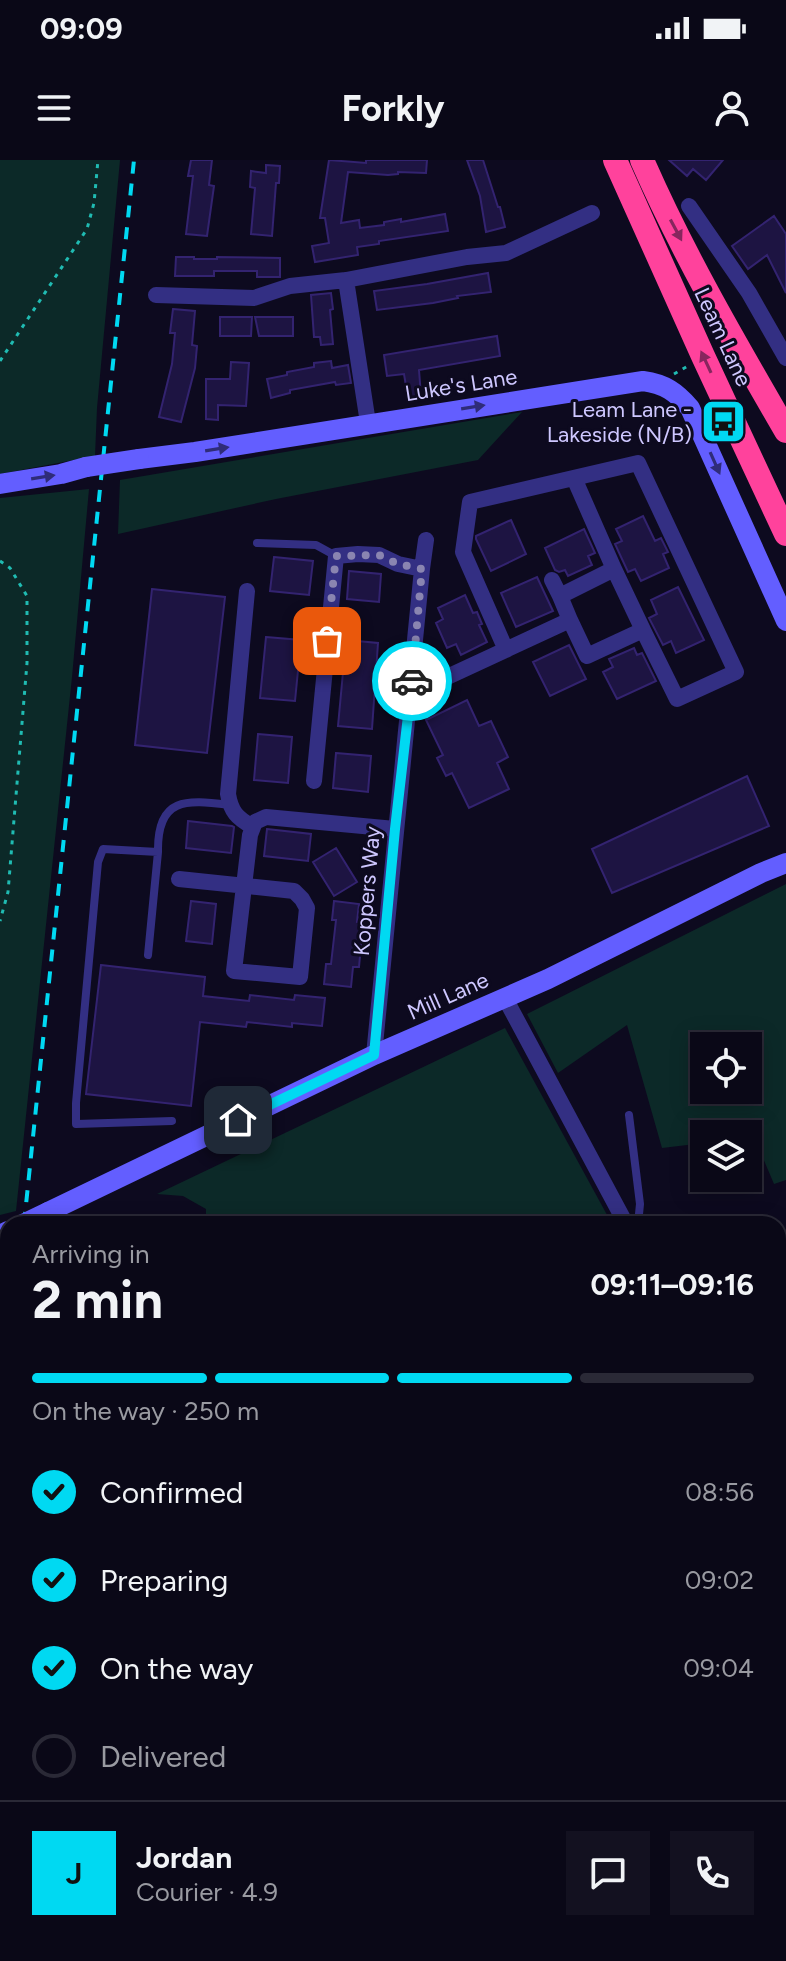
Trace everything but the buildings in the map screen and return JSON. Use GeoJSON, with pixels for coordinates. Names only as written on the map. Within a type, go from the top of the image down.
{"type":"FeatureCollection","features":[{"type":"Feature","properties":{"kind":"highway","name":"Leam Lane"},"geometry":{"type":"LineString","coordinates":[[615,160],[786,534]]}},
{"type":"Feature","properties":{"kind":"highway","name":"Leam Lane"},"geometry":{"type":"LineString","coordinates":[[642,160],[722,319],[786,431]]}},
{"type":"Feature","properties":{"kind":"street"},"geometry":{"type":"LineString","coordinates":[[689,206],[749,293],[786,358]]}},
{"type":"Feature","properties":{"kind":"street"},"geometry":{"type":"LineString","coordinates":[[156,295],[254,298],[290,286],[346,280],[467,257],[506,253],[592,213]]}},
{"type":"Feature","properties":{"kind":"street"},"geometry":{"type":"LineString","coordinates":[[346,280],[368,423]]}},
{"type":"Feature","properties":{"kind":"street","name":"Luke's Lane"},"geometry":{"type":"LineString","coordinates":[[0,484],[86,467],[368,423],[643,381],[656,383]]}},
{"type":"Feature","properties":{"kind":"street"},"geometry":{"type":"LineString","coordinates":[[656,383],[667,387],[690,408],[786,621]]}},
{"type":"Feature","properties":{"kind":"street"},"geometry":{"type":"LineString","coordinates":[[506,650],[463,552],[470,502],[638,463],[736,672],[677,699],[574,478]]}},
{"type":"Feature","properties":{"kind":"street","name":"Koppers Way"},"geometry":{"type":"LineString","coordinates":[[374,1055],[426,540]]}},
{"type":"Feature","properties":{"kind":"street"},"geometry":{"type":"LineString","coordinates":[[314,781],[336,556],[379,555],[398,564],[422,569]]}},
{"type":"Feature","properties":{"kind":"street"},"geometry":{"type":"LineString","coordinates":[[560,596],[614,569]]}},
{"type":"Feature","properties":{"kind":"street"},"geometry":{"type":"LineString","coordinates":[[552,580],[587,656],[643,630]]}},
{"type":"Feature","properties":{"kind":"street"},"geometry":{"type":"LineString","coordinates":[[247,591],[228,794],[231,810],[253,827]]}},
{"type":"Feature","properties":{"kind":"street"},"geometry":{"type":"LineString","coordinates":[[411,688],[430,685],[570,620]]}},
{"type":"Feature","properties":{"kind":"street"},"geometry":{"type":"LineString","coordinates":[[179,879],[244,886],[294,891],[307,908],[300,977],[234,971],[244,886],[250,835],[255,822],[266,817],[395,829]]}},
{"type":"Feature","properties":{"kind":"street","name":"Mill Lane"},"geometry":{"type":"LineString","coordinates":[[761,873],[786,854]]}},
{"type":"Feature","properties":{"kind":"street","name":"Mill Lane"},"geometry":{"type":"LineString","coordinates":[[40,1216],[374,1055],[548,979],[786,863]]}},
{"type":"Feature","properties":{"kind":"street"},"geometry":{"type":"LineString","coordinates":[[505,998],[622,1216]]}},
{"type":"Feature","properties":{"kind":"lane"},"geometry":{"type":"LineString","coordinates":[[257,543],[316,545],[336,556]]}},
{"type":"Feature","properties":{"kind":"lane"},"geometry":{"type":"LineString","coordinates":[[148,955],[158,844],[164,817],[179,803],[193,801],[230,805]]}},
{"type":"Feature","properties":{"kind":"lane"},"geometry":{"type":"LineString","coordinates":[[158,852],[103,849],[98,862],[76,1124],[172,1121]]}},
{"type":"Feature","properties":{"kind":"lane"},"geometry":{"type":"LineString","coordinates":[[629,1115],[639,1216]]}},
{"type":"Feature","properties":{"kind":"path"},"geometry":{"type":"LineString","coordinates":[[0,361],[87,229],[94,203],[98,160]]}},
{"type":"Feature","properties":{"kind":"path"},"geometry":{"type":"LineString","coordinates":[[656,383],[703,356]]}},
{"type":"Feature","properties":{"kind":"path"},"geometry":{"type":"LineString","coordinates":[[0,561],[10,568],[27,596],[27,663],[8,892],[0,921]]}},
{"type":"Feature","properties":{"kind":"green space"},"geometry":{"type":"Polygon","coordinates":[[[0,160],[120,160],[95,456],[0,474],[0,160]]]}},
{"type":"Feature","properties":{"kind":"green space"},"geometry":{"type":"Polygon","coordinates":[[[522,412],[478,460],[276,499],[118,534],[120,480],[522,412]]]}},
{"type":"Feature","properties":{"kind":"green space"},"geometry":{"type":"Polygon","coordinates":[[[89,489],[16,1211],[0,1215],[0,498],[89,489]]]}},
{"type":"Feature","properties":{"kind":"green space"},"geometry":{"type":"Polygon","coordinates":[[[786,884],[786,1180],[774,1184],[762,1156],[762,1120],[690,1120],[690,1145],[662,1148],[627,1025],[558,1073],[527,1014],[786,884]]]}},
{"type":"Feature","properties":{"kind":"green space"},"geometry":{"type":"Polygon","coordinates":[[[505,1028],[608,1216],[206,1216],[206,1209],[183,1196],[157,1194],[505,1028]]]}},
{"type":"Feature","properties":{"kind":"railway"},"geometry":{"type":"LineString","coordinates":[[25,1216],[134,160]]}},
{"type":"Feature","properties":{"kind":"way so far"},"geometry":{"type":"LineString","coordinates":[[327,641],[336,556],[379,555],[398,564],[422,569],[412,681]]}},
{"type":"Feature","properties":{"kind":"place","name":"Leam Lane - Lakeside (N/B)"},"geometry":{"type":"Point","coordinates":[723,422]}},
{"type":"Feature","properties":{"kind":"route"},"geometry":{"type":"LineString","coordinates":[[238,1120],[374,1055],[412,681]]}}]}
